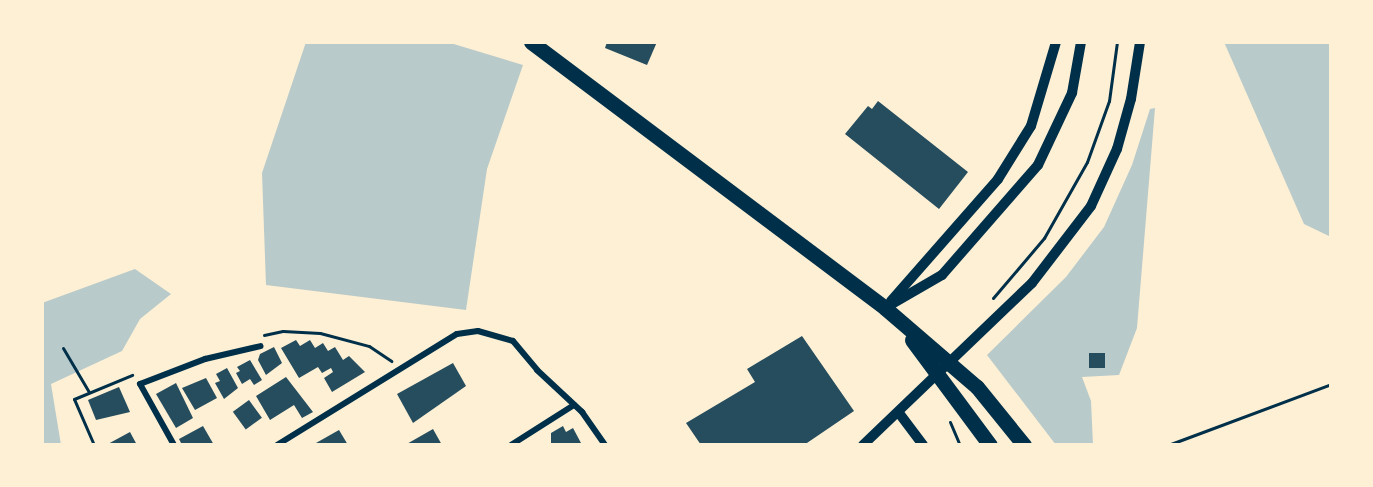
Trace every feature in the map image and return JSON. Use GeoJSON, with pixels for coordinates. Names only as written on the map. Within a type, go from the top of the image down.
{"type":"FeatureCollection","features":[{"type":"Feature","properties":{"kind":"main road"},"geometry":{"type":"LineString","coordinates":[[531,42],[576,72],[885,308],[977,387],[1024,445]]}},
{"type":"Feature","properties":{"kind":"main road"},"geometry":{"type":"LineString","coordinates":[[885,308],[990,445]]}},
{"type":"Feature","properties":{"kind":"street"},"geometry":{"type":"LineString","coordinates":[[885,308],[998,179],[1031,126],[1056,42]]}},
{"type":"Feature","properties":{"kind":"street"},"geometry":{"type":"LineString","coordinates":[[885,308],[942,275],[1038,165],[1072,93],[1081,42]]}},
{"type":"Feature","properties":{"kind":"street"},"geometry":{"type":"LineString","coordinates":[[863,445],[921,393],[1052,261],[1091,206],[1117,149],[1131,99],[1140,42]]}},
{"type":"Feature","properties":{"kind":"street"},"geometry":{"type":"LineString","coordinates":[[277,445],[458,334],[478,331],[513,341],[537,370],[574,405],[605,445]]}},
{"type":"Feature","properties":{"kind":"street"},"geometry":{"type":"LineString","coordinates":[[174,445],[140,384],[205,359],[261,346]]}},
{"type":"Feature","properties":{"kind":"street"},"geometry":{"type":"LineString","coordinates":[[512,445],[574,405]]}},
{"type":"Feature","properties":{"kind":"street"},"geometry":{"type":"LineString","coordinates":[[899,413],[923,445]]}},
{"type":"Feature","properties":{"kind":"path"},"geometry":{"type":"LineString","coordinates":[[993,298],[1044,238],[1087,162],[1109,101],[1117,42]]}},
{"type":"Feature","properties":{"kind":"path"},"geometry":{"type":"LineString","coordinates":[[63,348],[89,393]]}},
{"type":"Feature","properties":{"kind":"path"},"geometry":{"type":"LineString","coordinates":[[1168,445],[1331,384]]}},
{"type":"Feature","properties":{"kind":"path"},"geometry":{"type":"LineString","coordinates":[[950,422],[960,445]]}},
{"type":"Feature","properties":{"kind":"shaded area"},"geometry":{"type":"Polygon","coordinates":[[[306,42],[447,42],[523,65],[487,169],[466,310],[266,285],[262,173],[306,42]]]}},
{"type":"Feature","properties":{"kind":"shaded area"},"geometry":{"type":"Polygon","coordinates":[[[1224,42],[1331,42],[1331,237],[1304,224],[1224,42]]]}},
{"type":"Feature","properties":{"kind":"shaded area"},"geometry":{"type":"Polygon","coordinates":[[[1155,108],[1137,328],[1119,375],[1082,377],[1091,401],[1093,445],[1056,445],[987,355],[1066,277],[1104,227],[1132,165],[1150,109],[1155,108]]]}},
{"type":"Feature","properties":{"kind":"shaded area"},"geometry":{"type":"Polygon","coordinates":[[[135,269],[171,294],[140,319],[122,351],[51,384],[61,445],[42,445],[42,303],[135,269]]]}},
{"type":"Feature","properties":{"kind":"building"},"geometry":{"type":"Polygon","coordinates":[[[607,42],[657,42],[647,65],[605,48],[607,42]]]}},
{"type":"Feature","properties":{"kind":"building"},"geometry":{"type":"Polygon","coordinates":[[[878,101],[968,172],[939,209],[845,134],[868,106],[872,109],[878,101]]]}},
{"type":"Feature","properties":{"kind":"building"},"geometry":{"type":"Polygon","coordinates":[[[802,336],[854,411],[804,445],[701,445],[686,423],[755,382],[747,369],[802,336]]]}},
{"type":"Feature","properties":{"kind":"building"},"geometry":{"type":"Polygon","coordinates":[[[296,340],[300,346],[310,340],[315,348],[323,343],[328,351],[335,347],[343,360],[349,356],[365,372],[332,392],[324,378],[333,372],[331,368],[322,373],[318,367],[299,378],[281,348],[296,340]]]}},
{"type":"Feature","properties":{"kind":"building"},"geometry":{"type":"Polygon","coordinates":[[[274,347],[282,363],[266,375],[258,360],[260,354],[274,347]]]}},
{"type":"Feature","properties":{"kind":"building"},"geometry":{"type":"Polygon","coordinates":[[[1089,353],[1105,353],[1105,368],[1089,368],[1089,353]]]}},
{"type":"Feature","properties":{"kind":"building"},"geometry":{"type":"Polygon","coordinates":[[[250,360],[262,380],[254,385],[250,379],[242,384],[236,373],[240,371],[237,367],[250,360]]]}},
{"type":"Feature","properties":{"kind":"building"},"geometry":{"type":"Polygon","coordinates":[[[453,363],[466,386],[413,423],[397,394],[453,363]]]}},
{"type":"Feature","properties":{"kind":"building"},"geometry":{"type":"Polygon","coordinates":[[[227,368],[238,388],[224,399],[215,383],[220,381],[216,374],[227,368]]]}},
{"type":"Feature","properties":{"kind":"building"},"geometry":{"type":"Polygon","coordinates":[[[286,377],[313,412],[302,418],[294,405],[270,420],[256,396],[286,377]]]}},
{"type":"Feature","properties":{"kind":"building"},"geometry":{"type":"Polygon","coordinates":[[[206,378],[217,398],[195,410],[182,388],[206,378]]]}},
{"type":"Feature","properties":{"kind":"building"},"geometry":{"type":"Polygon","coordinates":[[[176,383],[193,418],[176,428],[156,394],[176,383]]]}},
{"type":"Feature","properties":{"kind":"building"},"geometry":{"type":"Polygon","coordinates":[[[119,387],[130,412],[96,420],[88,400],[119,387]]]}},
{"type":"Feature","properties":{"kind":"building"},"geometry":{"type":"Polygon","coordinates":[[[249,400],[262,418],[246,430],[233,412],[249,400]]]}},
{"type":"Feature","properties":{"kind":"building"},"geometry":{"type":"Polygon","coordinates":[[[203,426],[214,445],[182,445],[179,439],[203,426]]]}},
{"type":"Feature","properties":{"kind":"building"},"geometry":{"type":"Polygon","coordinates":[[[563,426],[566,432],[573,428],[581,443],[551,445],[551,433],[563,426]]]}},
{"type":"Feature","properties":{"kind":"building"},"geometry":{"type":"Polygon","coordinates":[[[433,429],[442,445],[405,445],[433,429]]]}},
{"type":"Feature","properties":{"kind":"building"},"geometry":{"type":"Polygon","coordinates":[[[339,430],[348,445],[317,445],[316,443],[339,430]]]}},
{"type":"Feature","properties":{"kind":"building"},"geometry":{"type":"Polygon","coordinates":[[[130,432],[137,445],[106,445],[130,432]]]}}]}
